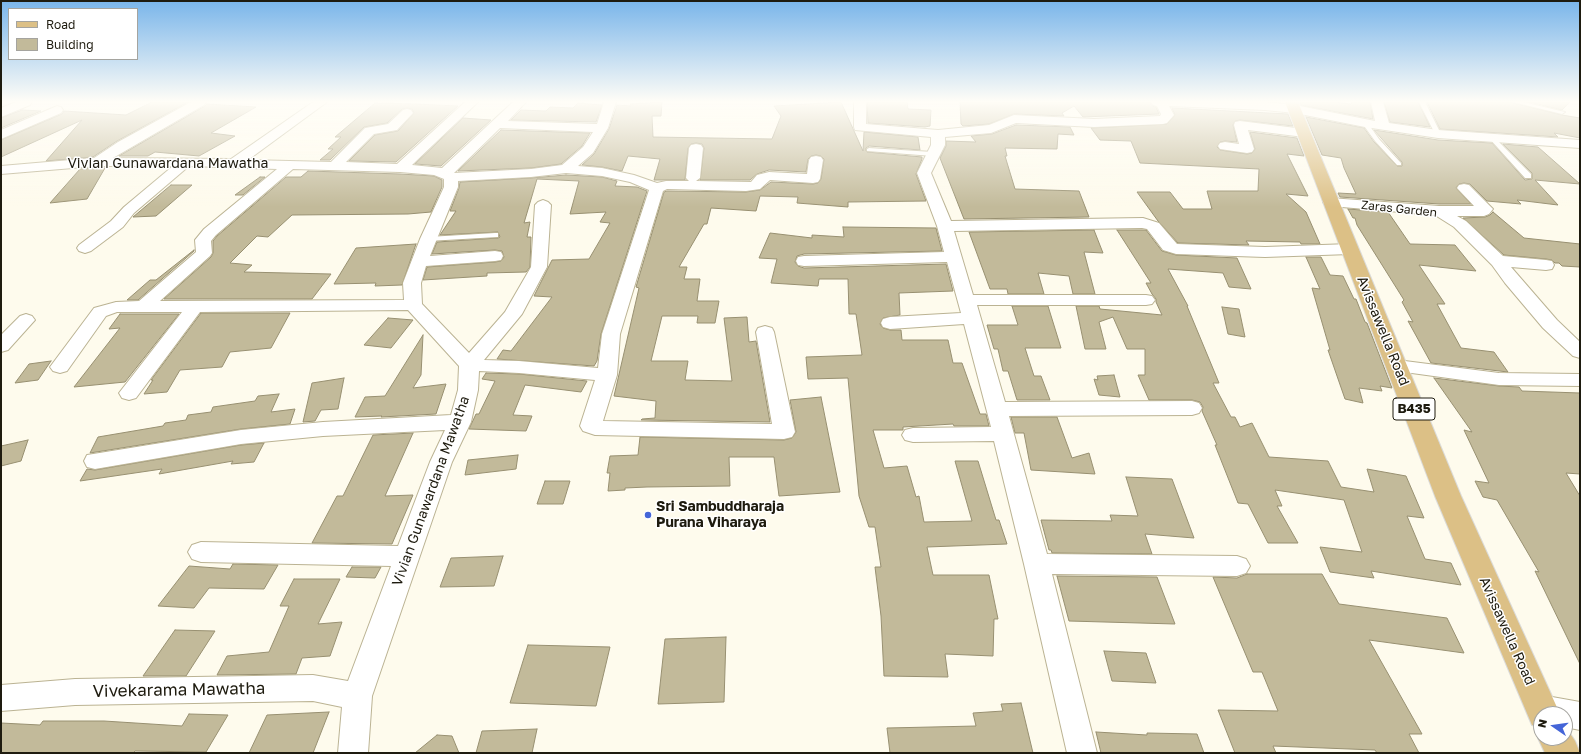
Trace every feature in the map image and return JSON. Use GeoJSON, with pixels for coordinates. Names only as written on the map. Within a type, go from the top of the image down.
{"type":"FeatureCollection","features":[{"type":"Feature","properties":{"kind":"main road","name":"Avissawella Road"},"geometry":{"type":"LineString","coordinates":[[1306,137],[1330,202],[1448,496],[1541,706]]}},
{"type":"Feature","properties":{"kind":"street"},"geometry":{"type":"LineString","coordinates":[[97,162],[137,137]]}},
{"type":"Feature","properties":{"kind":"street"},"geometry":{"type":"LineString","coordinates":[[234,163],[271,137]]}},
{"type":"Feature","properties":{"kind":"street"},"geometry":{"type":"LineString","coordinates":[[335,166],[364,137]]}},
{"type":"Feature","properties":{"kind":"street"},"geometry":{"type":"LineString","coordinates":[[400,168],[434,137]]}},
{"type":"Feature","properties":{"kind":"street"},"geometry":{"type":"LineString","coordinates":[[484,137],[448,175],[451,187],[428,239],[412,284],[413,305],[469,365],[519,367],[608,375]]}},
{"type":"Feature","properties":{"kind":"street"},"geometry":{"type":"LineString","coordinates":[[566,169],[588,150],[596,137]]}},
{"type":"Feature","properties":{"kind":"street"},"geometry":{"type":"LineString","coordinates":[[938,137],[938,144],[924,173],[945,226],[997,409],[1037,564],[1082,753]]}},
{"type":"Feature","properties":{"kind":"street"},"geometry":{"type":"LineString","coordinates":[[1225,146],[1247,149],[1244,137]]}},
{"type":"Feature","properties":{"kind":"street"},"geometry":{"type":"LineString","coordinates":[[1493,137],[1580,144]]}},
{"type":"Feature","properties":{"kind":"street"},"geometry":{"type":"LineString","coordinates":[[693,178],[696,148]]}},
{"type":"Feature","properties":{"kind":"street"},"geometry":{"type":"LineString","coordinates":[[1,160],[47,165]]}},
{"type":"Feature","properties":{"kind":"street"},"geometry":{"type":"LineString","coordinates":[[634,179],[657,188],[666,185],[746,187],[755,186],[762,178],[769,176],[813,179],[816,160]]}},
{"type":"Feature","properties":{"kind":"street","name":"Vivian Gunawardana Mawatha"},"geometry":{"type":"LineString","coordinates":[[1,170],[97,162],[186,162],[400,168],[437,170],[448,175],[531,173],[566,169],[602,172],[634,179]]}},
{"type":"Feature","properties":{"kind":"street"},"geometry":{"type":"LineString","coordinates":[[85,248],[118,224],[129,210],[186,162]]}},
{"type":"Feature","properties":{"kind":"street"},"geometry":{"type":"LineString","coordinates":[[142,307],[204,253],[204,240],[210,232],[290,165]]}},
{"type":"Feature","properties":{"kind":"street"},"geometry":{"type":"LineString","coordinates":[[634,179],[740,178]]}},
{"type":"Feature","properties":{"kind":"street"},"geometry":{"type":"LineString","coordinates":[[657,188],[611,334],[608,375],[591,426],[595,428],[784,432],[765,332]]}},
{"type":"Feature","properties":{"kind":"street"},"geometry":{"type":"LineString","coordinates":[[1439,211],[1484,211],[1485,209],[1464,188]]}},
{"type":"Feature","properties":{"kind":"street","name":"Zaras Garden"},"geometry":{"type":"LineString","coordinates":[[1330,202],[1439,211],[1460,224],[1498,261],[1511,279],[1550,324],[1580,352]]}},
{"type":"Feature","properties":{"kind":"street"},"geometry":{"type":"LineString","coordinates":[[469,365],[513,314],[539,267],[543,205]]}},
{"type":"Feature","properties":{"kind":"street"},"geometry":{"type":"LineString","coordinates":[[945,226],[1143,224],[1153,226],[1169,247],[1176,249],[1265,252],[1350,249]]}},
{"type":"Feature","properties":{"kind":"street"},"geometry":{"type":"LineString","coordinates":[[419,262],[495,256]]}},
{"type":"Feature","properties":{"kind":"street"},"geometry":{"type":"LineString","coordinates":[[804,261],[953,257]]}},
{"type":"Feature","properties":{"kind":"street"},"geometry":{"type":"LineString","coordinates":[[1498,261],[1546,265]]}},
{"type":"Feature","properties":{"kind":"street"},"geometry":{"type":"LineString","coordinates":[[890,323],[968,309],[1146,300]]}},
{"type":"Feature","properties":{"kind":"street"},"geometry":{"type":"LineString","coordinates":[[60,367],[100,312],[116,307],[194,308],[413,305]]}},
{"type":"Feature","properties":{"kind":"street"},"geometry":{"type":"LineString","coordinates":[[129,393],[194,308]]}},
{"type":"Feature","properties":{"kind":"street"},"geometry":{"type":"LineString","coordinates":[[1,346],[26,320]]}},
{"type":"Feature","properties":{"kind":"street","name":"Vivian Gunawardana Mawatha"},"geometry":{"type":"LineString","coordinates":[[352,753],[357,696],[441,462],[460,422],[468,390],[469,365]]}},
{"type":"Feature","properties":{"kind":"street"},"geometry":{"type":"LineString","coordinates":[[1397,366],[1499,379],[1580,380]]}},
{"type":"Feature","properties":{"kind":"street"},"geometry":{"type":"LineString","coordinates":[[997,409],[1192,408]]}},
{"type":"Feature","properties":{"kind":"street"},"geometry":{"type":"LineString","coordinates":[[95,461],[256,436],[323,429],[460,422]]}},
{"type":"Feature","properties":{"kind":"street"},"geometry":{"type":"LineString","coordinates":[[913,435],[1003,434]]}},
{"type":"Feature","properties":{"kind":"street"},"geometry":{"type":"LineString","coordinates":[[201,552],[407,556]]}},
{"type":"Feature","properties":{"kind":"street"},"geometry":{"type":"LineString","coordinates":[[1037,564],[1237,566]]}},
{"type":"Feature","properties":{"kind":"street","name":"Vivekarama Mawatha"},"geometry":{"type":"LineString","coordinates":[[1,698],[75,692],[313,688],[357,696]]}},
{"type":"Feature","properties":{"kind":"lane"},"geometry":{"type":"LineString","coordinates":[[1375,137],[1399,164]]}},
{"type":"Feature","properties":{"kind":"lane"},"geometry":{"type":"LineString","coordinates":[[1491,137],[1528,176]]}},
{"type":"Feature","properties":{"kind":"lane"},"geometry":{"type":"LineString","coordinates":[[869,150],[933,154]]}},
{"type":"Feature","properties":{"kind":"lane"},"geometry":{"type":"LineString","coordinates":[[428,239],[495,236]]}},
{"type":"Feature","properties":{"kind":"building"},"geometry":{"type":"Polygon","coordinates":[[[8,137],[44,137],[1,157],[1,140],[8,137]]]}},
{"type":"Feature","properties":{"kind":"building"},"geometry":{"type":"Polygon","coordinates":[[[67,137],[124,137],[93,157],[46,161],[67,137]]]}},
{"type":"Feature","properties":{"kind":"building"},"geometry":{"type":"Polygon","coordinates":[[[151,137],[233,137],[199,156],[155,152],[148,156],[119,156],[151,137]]]}},
{"type":"Feature","properties":{"kind":"building"},"geometry":{"type":"Polygon","coordinates":[[[341,137],[354,137],[330,160],[320,160],[333,149],[328,149],[341,137]]]}},
{"type":"Feature","properties":{"kind":"building"},"geometry":{"type":"Polygon","coordinates":[[[373,137],[423,137],[396,162],[349,161],[373,137]]]}},
{"type":"Feature","properties":{"kind":"building"},"geometry":{"type":"Polygon","coordinates":[[[443,137],[472,137],[441,166],[415,164],[443,137]]]}},
{"type":"Feature","properties":{"kind":"building"},"geometry":{"type":"Polygon","coordinates":[[[493,137],[587,137],[582,146],[561,164],[531,168],[458,171],[493,137]]]}},
{"type":"Feature","properties":{"kind":"building"},"geometry":{"type":"Polygon","coordinates":[[[604,137],[772,139],[773,137],[857,137],[863,151],[864,137],[918,137],[920,150],[869,146],[866,148],[866,151],[922,157],[916,174],[926,201],[848,202],[848,207],[797,203],[798,197],[760,196],[756,211],[711,208],[707,224],[704,224],[679,267],[687,267],[684,279],[700,279],[697,301],[719,301],[715,323],[697,323],[698,316],[662,316],[651,361],[688,361],[685,380],[732,381],[724,318],[747,317],[749,342],[756,341],[770,422],[641,420],[655,418],[656,401],[614,396],[639,288],[636,287],[664,192],[746,192],[760,190],[771,182],[818,183],[821,179],[824,159],[821,156],[811,156],[808,159],[806,172],[769,170],[757,174],[750,180],[700,180],[704,148],[702,144],[696,143],[691,144],[688,148],[685,180],[654,180],[660,159],[628,156],[622,171],[582,165],[594,154],[604,137]]]}},
{"type":"Feature","properties":{"kind":"building"},"geometry":{"type":"Polygon","coordinates":[[[972,137],[1058,137],[1057,149],[1005,148],[1007,156],[1005,156],[1015,189],[1079,191],[1089,217],[964,219],[940,158],[946,146],[946,141],[976,142],[972,137]]]}},
{"type":"Feature","properties":{"kind":"building"},"geometry":{"type":"Polygon","coordinates":[[[1098,137],[1236,137],[1237,142],[1220,142],[1217,147],[1220,150],[1247,154],[1252,153],[1255,149],[1252,137],[1297,138],[1304,156],[1287,154],[1308,196],[1286,194],[1306,212],[1320,244],[1246,241],[1249,245],[1178,243],[1158,221],[1137,192],[1170,192],[1183,209],[1212,209],[1207,191],[1258,191],[1259,169],[1140,163],[1131,141],[1100,140],[1098,137]]]}},
{"type":"Feature","properties":{"kind":"building"},"geometry":{"type":"Polygon","coordinates":[[[1314,137],[1371,137],[1397,166],[1402,166],[1402,162],[1380,137],[1420,137],[1438,140],[1492,143],[1525,180],[1532,179],[1532,173],[1503,144],[1538,147],[1580,184],[1535,180],[1558,205],[1517,200],[1521,204],[1487,201],[1470,184],[1464,183],[1459,184],[1456,188],[1471,204],[1439,204],[1340,197],[1338,193],[1356,194],[1341,158],[1322,155],[1314,137]]]}},
{"type":"Feature","properties":{"kind":"building"},"geometry":{"type":"Polygon","coordinates":[[[105,168],[87,199],[50,203],[80,169],[105,168]]]}},
{"type":"Feature","properties":{"kind":"building"},"geometry":{"type":"Polygon","coordinates":[[[308,171],[434,176],[442,180],[442,187],[431,212],[408,214],[292,215],[268,237],[257,236],[230,263],[252,265],[244,272],[331,274],[312,299],[164,299],[211,257],[213,253],[213,241],[217,236],[286,177],[301,177],[308,171]]]}},
{"type":"Feature","properties":{"kind":"building"},"geometry":{"type":"Polygon","coordinates":[[[566,175],[602,177],[617,181],[615,186],[637,187],[647,191],[601,334],[597,361],[594,366],[497,359],[503,350],[511,351],[552,297],[534,296],[552,260],[589,259],[610,223],[600,222],[606,212],[570,214],[579,181],[537,179],[524,223],[530,222],[527,237],[531,237],[530,267],[526,272],[487,273],[487,276],[423,280],[427,267],[495,262],[501,261],[504,257],[502,251],[495,250],[432,254],[437,242],[500,237],[498,232],[440,235],[456,211],[450,211],[460,182],[566,175]]]}},
{"type":"Feature","properties":{"kind":"building"},"geometry":{"type":"Polygon","coordinates":[[[260,177],[265,177],[243,195],[235,195],[260,177]]]}},
{"type":"Feature","properties":{"kind":"building"},"geometry":{"type":"Polygon","coordinates":[[[171,185],[192,185],[156,216],[133,217],[171,185]]]}},
{"type":"Feature","properties":{"kind":"building"},"geometry":{"type":"Polygon","coordinates":[[[1348,209],[1388,212],[1410,244],[1455,245],[1476,271],[1419,265],[1445,304],[1437,304],[1461,348],[1494,352],[1508,372],[1431,363],[1408,321],[1413,322],[1402,302],[1404,300],[1357,225],[1355,218],[1353,218],[1348,209]]]}},
{"type":"Feature","properties":{"kind":"building"},"geometry":{"type":"Polygon","coordinates":[[[1493,212],[1524,238],[1580,244],[1580,267],[1562,266],[1559,263],[1546,259],[1504,255],[1463,218],[1485,217],[1493,212]]]}},
{"type":"Feature","properties":{"kind":"building"},"geometry":{"type":"Polygon","coordinates":[[[843,227],[936,228],[942,251],[804,254],[797,256],[795,262],[798,266],[804,268],[946,264],[953,291],[899,293],[900,315],[883,318],[880,324],[883,328],[890,330],[901,330],[902,340],[948,340],[953,363],[962,363],[980,414],[986,414],[989,426],[954,426],[953,424],[903,427],[903,430],[873,430],[884,468],[907,466],[916,497],[919,496],[924,522],[972,521],[955,461],[978,461],[996,520],[999,520],[1007,544],[927,547],[933,575],[989,575],[998,619],[994,619],[993,656],[945,654],[948,677],[884,676],[881,616],[875,567],[881,567],[875,527],[869,527],[859,496],[848,378],[808,379],[806,357],[862,355],[856,314],[849,314],[848,279],[819,279],[818,286],[771,283],[777,259],[759,258],[770,233],[812,238],[812,235],[844,237],[843,227]]]}},
{"type":"Feature","properties":{"kind":"building"},"geometry":{"type":"Polygon","coordinates":[[[1094,230],[1103,253],[1084,252],[1095,294],[1073,294],[1069,276],[1038,273],[1044,294],[1008,294],[1007,289],[990,289],[969,232],[1094,230]]]}},
{"type":"Feature","properties":{"kind":"building"},"geometry":{"type":"Polygon","coordinates":[[[1117,230],[1146,230],[1162,251],[1176,255],[1237,258],[1251,289],[1229,287],[1223,273],[1168,269],[1188,306],[1219,383],[1213,383],[1231,417],[1235,417],[1240,427],[1252,423],[1269,457],[1328,461],[1341,487],[1374,492],[1367,469],[1406,476],[1424,518],[1407,516],[1425,559],[1451,563],[1461,585],[1371,571],[1374,578],[1330,572],[1320,547],[1362,552],[1344,500],[1275,490],[1282,506],[1277,506],[1298,543],[1268,543],[1248,504],[1238,503],[1215,445],[1217,445],[1202,411],[1203,407],[1200,402],[1192,400],[1149,400],[1138,375],[1145,375],[1145,349],[1127,349],[1113,317],[1099,322],[1106,349],[1085,349],[1076,306],[1099,306],[1100,309],[1162,315],[1156,299],[1146,283],[1151,283],[1117,230]]]}},
{"type":"Feature","properties":{"kind":"building"},"geometry":{"type":"Polygon","coordinates":[[[416,244],[402,285],[375,286],[376,283],[334,284],[356,248],[416,244]]]}},
{"type":"Feature","properties":{"kind":"building"},"geometry":{"type":"Polygon","coordinates":[[[194,250],[138,300],[127,300],[150,280],[156,280],[194,250]]]}},
{"type":"Feature","properties":{"kind":"building"},"geometry":{"type":"Polygon","coordinates":[[[1306,257],[1321,257],[1330,275],[1343,276],[1354,299],[1356,299],[1365,322],[1367,323],[1392,388],[1380,386],[1382,391],[1359,388],[1363,403],[1345,399],[1328,350],[1330,350],[1312,288],[1320,289],[1306,257]]]}},
{"type":"Feature","properties":{"kind":"building"},"geometry":{"type":"Polygon","coordinates":[[[1012,306],[1048,306],[1061,348],[1025,348],[1034,376],[1041,376],[1050,400],[1017,400],[1008,371],[1003,371],[998,349],[994,349],[987,325],[1018,325],[1012,306]]]}},
{"type":"Feature","properties":{"kind":"building"},"geometry":{"type":"Polygon","coordinates":[[[1222,307],[1239,309],[1245,337],[1228,334],[1222,307]]]}},
{"type":"Feature","properties":{"kind":"building"},"geometry":{"type":"Polygon","coordinates":[[[201,313],[290,313],[271,348],[230,352],[222,367],[180,370],[167,392],[144,394],[153,380],[151,380],[201,313]]]}},
{"type":"Feature","properties":{"kind":"building"},"geometry":{"type":"Polygon","coordinates":[[[120,314],[179,314],[125,382],[74,387],[120,328],[109,329],[120,314]]]}},
{"type":"Feature","properties":{"kind":"building"},"geometry":{"type":"Polygon","coordinates":[[[388,318],[413,320],[391,348],[364,345],[388,318]]]}},
{"type":"Feature","properties":{"kind":"building"},"geometry":{"type":"Polygon","coordinates":[[[423,335],[421,375],[413,388],[446,384],[436,414],[355,417],[365,397],[385,396],[423,335]]]}},
{"type":"Feature","properties":{"kind":"building"},"geometry":{"type":"Polygon","coordinates":[[[51,361],[38,380],[15,383],[29,364],[51,361]]]}},
{"type":"Feature","properties":{"kind":"building"},"geometry":{"type":"Polygon","coordinates":[[[486,373],[519,374],[587,381],[581,392],[525,385],[513,415],[532,416],[526,431],[469,429],[476,414],[479,414],[495,381],[482,379],[486,373]]]}},
{"type":"Feature","properties":{"kind":"building"},"geometry":{"type":"Polygon","coordinates":[[[1114,375],[1120,397],[1099,395],[1094,379],[1098,380],[1097,376],[1114,375]]]}},
{"type":"Feature","properties":{"kind":"building"},"geometry":{"type":"Polygon","coordinates":[[[344,378],[338,409],[321,410],[315,421],[303,422],[312,383],[344,378]]]}},
{"type":"Feature","properties":{"kind":"building"},"geometry":{"type":"Polygon","coordinates":[[[1434,378],[1519,387],[1522,391],[1580,393],[1580,474],[1566,473],[1580,496],[1580,664],[1535,571],[1539,572],[1497,500],[1483,497],[1475,481],[1489,483],[1464,430],[1472,432],[1434,378]]]}},
{"type":"Feature","properties":{"kind":"building"},"geometry":{"type":"Polygon","coordinates":[[[279,394],[271,412],[295,409],[290,424],[241,429],[90,453],[98,437],[163,426],[165,423],[186,420],[188,415],[211,412],[213,407],[255,401],[258,396],[279,394]]]}},
{"type":"Feature","properties":{"kind":"building"},"geometry":{"type":"Polygon","coordinates":[[[821,397],[840,492],[779,496],[774,457],[729,457],[730,486],[647,487],[625,488],[625,490],[608,491],[610,473],[607,473],[610,456],[638,455],[640,437],[784,440],[792,438],[796,432],[790,400],[821,397]]]}},
{"type":"Feature","properties":{"kind":"building"},"geometry":{"type":"Polygon","coordinates":[[[1011,417],[1057,417],[1072,458],[1089,453],[1095,474],[1031,470],[1024,433],[1015,433],[1011,417]]]}},
{"type":"Feature","properties":{"kind":"building"},"geometry":{"type":"Polygon","coordinates":[[[413,433],[385,496],[413,495],[392,544],[312,543],[337,496],[343,496],[373,435],[413,433]]]}},
{"type":"Feature","properties":{"kind":"building"},"geometry":{"type":"Polygon","coordinates":[[[28,440],[21,461],[1,466],[1,446],[28,440]]]}},
{"type":"Feature","properties":{"kind":"building"},"geometry":{"type":"Polygon","coordinates":[[[264,443],[254,462],[231,464],[233,461],[159,474],[162,469],[80,481],[87,469],[95,470],[241,445],[264,443]]]}},
{"type":"Feature","properties":{"kind":"building"},"geometry":{"type":"Polygon","coordinates":[[[518,455],[516,469],[465,475],[468,460],[518,455]]]}},
{"type":"Feature","properties":{"kind":"building"},"geometry":{"type":"Polygon","coordinates":[[[1126,477],[1172,479],[1194,538],[1145,534],[1152,554],[1052,553],[1051,550],[1049,550],[1041,520],[1112,521],[1110,515],[1138,516],[1126,477]]]}},
{"type":"Feature","properties":{"kind":"building"},"geometry":{"type":"Polygon","coordinates":[[[545,481],[570,481],[563,504],[537,504],[545,481]]]}},
{"type":"Feature","properties":{"kind":"building"},"geometry":{"type":"Polygon","coordinates":[[[503,556],[494,586],[440,587],[451,558],[503,556]]]}},
{"type":"Feature","properties":{"kind":"building"},"geometry":{"type":"Polygon","coordinates":[[[233,564],[278,565],[264,589],[209,588],[194,608],[158,606],[189,566],[230,569],[233,564]]]}},
{"type":"Feature","properties":{"kind":"building"},"geometry":{"type":"Polygon","coordinates":[[[352,567],[381,567],[375,578],[346,577],[352,567]]]}},
{"type":"Feature","properties":{"kind":"building"},"geometry":{"type":"Polygon","coordinates":[[[1247,574],[1322,574],[1339,604],[1447,618],[1464,653],[1369,640],[1422,734],[1409,734],[1419,753],[1377,753],[1375,750],[1273,746],[1276,753],[1235,753],[1218,710],[1278,711],[1262,672],[1253,672],[1213,577],[1237,578],[1247,574]]]}},
{"type":"Feature","properties":{"kind":"building"},"geometry":{"type":"Polygon","coordinates":[[[1057,576],[1157,577],[1175,624],[1069,621],[1057,576]]]}},
{"type":"Feature","properties":{"kind":"building"},"geometry":{"type":"Polygon","coordinates":[[[294,579],[340,579],[318,624],[342,622],[330,656],[302,658],[296,674],[217,675],[227,656],[269,652],[289,606],[280,606],[294,579]]]}},
{"type":"Feature","properties":{"kind":"building"},"geometry":{"type":"Polygon","coordinates":[[[175,630],[215,631],[186,676],[143,676],[175,630]]]}},
{"type":"Feature","properties":{"kind":"building"},"geometry":{"type":"Polygon","coordinates":[[[726,637],[724,702],[658,704],[665,639],[726,637]]]}},
{"type":"Feature","properties":{"kind":"building"},"geometry":{"type":"Polygon","coordinates":[[[528,645],[610,647],[596,706],[510,703],[528,645]]]}},
{"type":"Feature","properties":{"kind":"building"},"geometry":{"type":"Polygon","coordinates":[[[1104,651],[1146,653],[1156,683],[1112,681],[1104,651]]]}},
{"type":"Feature","properties":{"kind":"building"},"geometry":{"type":"Polygon","coordinates":[[[1021,703],[1033,753],[890,753],[887,728],[976,726],[973,713],[1003,711],[1001,704],[1021,703]]]}},
{"type":"Feature","properties":{"kind":"building"},"geometry":{"type":"Polygon","coordinates":[[[329,712],[313,753],[249,753],[267,715],[329,712]]]}},
{"type":"Feature","properties":{"kind":"building"},"geometry":{"type":"Polygon","coordinates":[[[189,714],[228,715],[206,752],[135,751],[133,753],[1,753],[1,723],[40,725],[43,721],[104,721],[182,726],[189,714]]]}},
{"type":"Feature","properties":{"kind":"building"},"geometry":{"type":"Polygon","coordinates":[[[537,729],[532,753],[476,753],[482,731],[537,729]]]}},
{"type":"Feature","properties":{"kind":"building"},"geometry":{"type":"Polygon","coordinates":[[[1096,732],[1147,735],[1147,733],[1197,734],[1204,753],[1101,753],[1096,732]]]}},
{"type":"Feature","properties":{"kind":"building"},"geometry":{"type":"Polygon","coordinates":[[[437,735],[452,736],[459,753],[415,753],[437,735]]]}},
{"type":"Feature","properties":{"kind":"place","name":"Sri Sambuddharaja Purana Viharaya"},"geometry":{"type":"Point","coordinates":[648,515]}}]}
